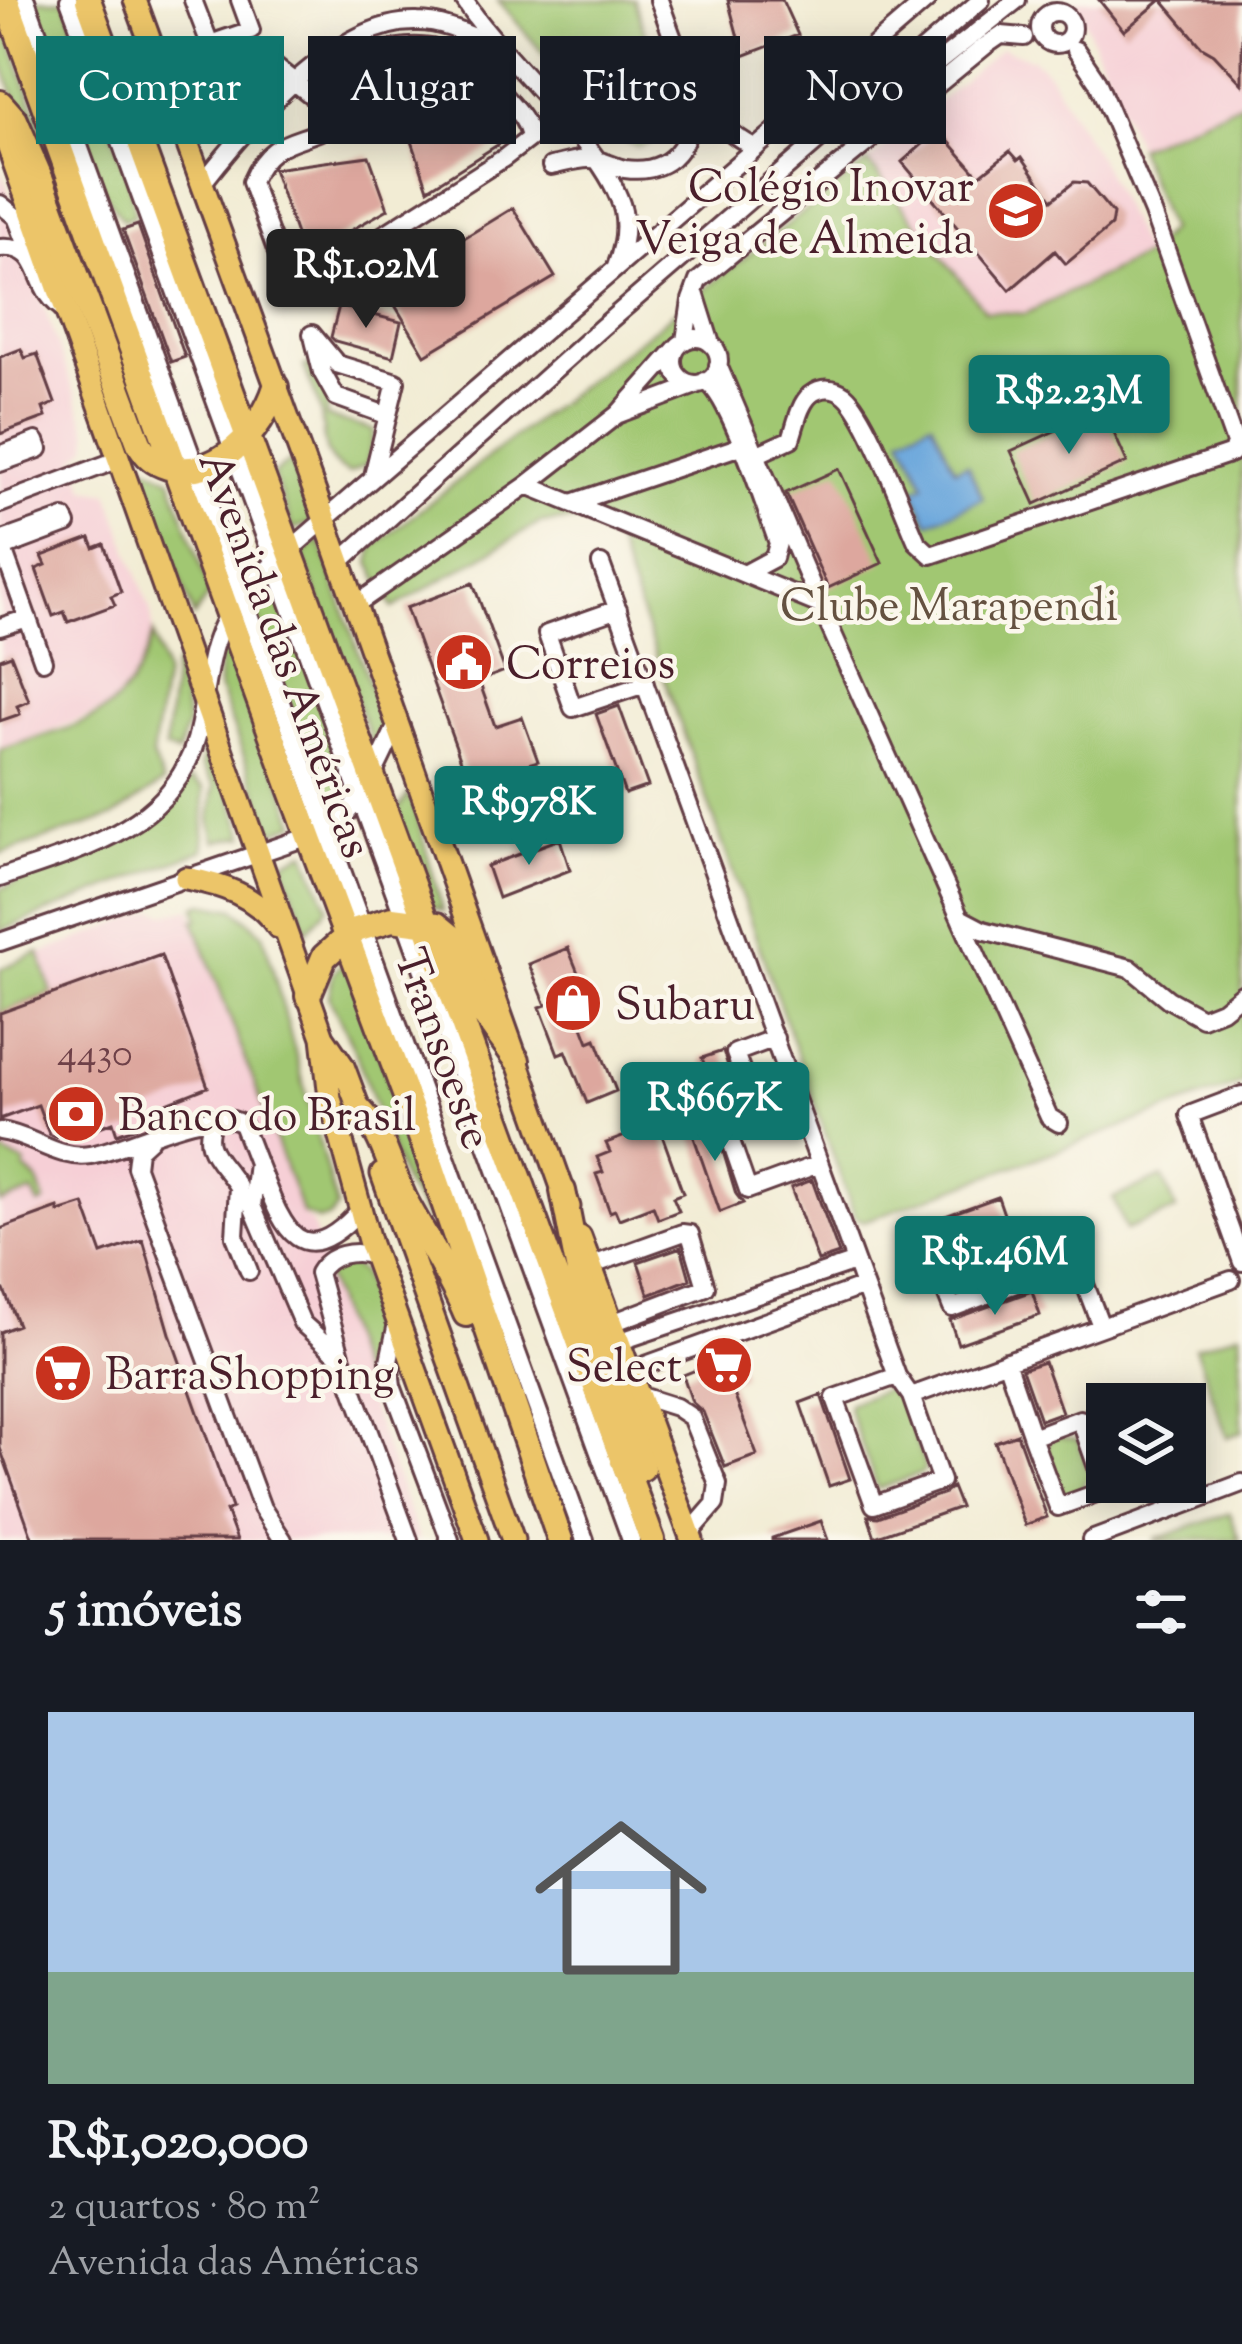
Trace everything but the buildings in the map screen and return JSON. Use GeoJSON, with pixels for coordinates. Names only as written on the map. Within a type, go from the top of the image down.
{"type":"FeatureCollection","features":[{"type":"Feature","properties":{"kind":"highway","name":"Avenida das Américas"},"geometry":{"type":"LineString","coordinates":[[6,0],[186,469],[354,932],[560,1540]]}},
{"type":"Feature","properties":{"kind":"highway","name":"Avenida das Américas"},"geometry":{"type":"LineString","coordinates":[[88,0],[240,443],[414,921],[652,1540]]}},
{"type":"Feature","properties":{"kind":"highway"},"geometry":{"type":"LineString","coordinates":[[0,104],[15,120],[41,180],[148,458],[186,469],[240,443],[276,387]]}},
{"type":"Feature","properties":{"kind":"highway"},"geometry":{"type":"LineString","coordinates":[[308,995],[324,957],[354,932],[414,921],[443,928],[453,938],[486,1017],[517,1060]]}},
{"type":"Feature","properties":{"kind":"highway"},"geometry":{"type":"LineString","coordinates":[[360,1110],[383,1141],[398,1186],[449,1275],[477,1336],[497,1363]]}},
{"type":"Feature","properties":{"kind":"highway"},"geometry":{"type":"LineString","coordinates":[[563,1191],[580,1277],[662,1540]]}},
{"type":"Feature","properties":{"kind":"main road","name":"Avenida das Américas"},"geometry":{"type":"LineString","coordinates":[[135,0],[148,36]]}},
{"type":"Feature","properties":{"kind":"main road","name":"Avenida das Américas"},"geometry":{"type":"LineString","coordinates":[[0,123],[323,1036],[330,1098],[374,1256],[477,1540]]}},
{"type":"Feature","properties":{"kind":"main road","name":"Avenida das Américas"},"geometry":{"type":"LineString","coordinates":[[187,144],[691,1537]]}},
{"type":"Feature","properties":{"kind":"main road"},"geometry":{"type":"LineString","coordinates":[[186,878],[244,895],[268,913],[289,944]]}},
{"type":"Feature","properties":{"kind":"main road","name":"Avenida das Américas"},"geometry":{"type":"LineString","coordinates":[[323,1036],[344,1066],[513,1540]]}},
{"type":"Feature","properties":{"kind":"street"},"geometry":{"type":"LineString","coordinates":[[26,0],[118,243],[163,377],[186,469]]}},
{"type":"Feature","properties":{"kind":"street"},"geometry":{"type":"LineString","coordinates":[[69,0],[141,199],[155,260],[195,373],[206,383],[240,443]]}},
{"type":"Feature","properties":{"kind":"street"},"geometry":{"type":"LineString","coordinates":[[193,0],[207,36]]}},
{"type":"Feature","properties":{"kind":"street"},"geometry":{"type":"LineString","coordinates":[[238,36],[250,30],[240,0]]}},
{"type":"Feature","properties":{"kind":"street"},"geometry":{"type":"LineString","coordinates":[[464,0],[491,36]]}},
{"type":"Feature","properties":{"kind":"street"},"geometry":{"type":"LineString","coordinates":[[659,0],[672,36]]}},
{"type":"Feature","properties":{"kind":"street"},"geometry":{"type":"LineString","coordinates":[[886,36],[928,0]]}},
{"type":"Feature","properties":{"kind":"street"},"geometry":{"type":"LineString","coordinates":[[941,36],[981,0]]}},
{"type":"Feature","properties":{"kind":"street"},"geometry":{"type":"LineString","coordinates":[[572,503],[790,439],[804,403],[815,392],[830,388],[858,412],[917,542],[931,555],[1232,453],[1235,443],[1153,213],[1097,81],[1055,28],[1017,0],[946,56]]}},
{"type":"Feature","properties":{"kind":"street"},"geometry":{"type":"LineString","coordinates":[[363,36],[406,22],[470,36]]}},
{"type":"Feature","properties":{"kind":"street"},"geometry":{"type":"LineString","coordinates":[[746,573],[774,558],[778,543],[750,450],[713,385],[688,382],[677,373],[673,359],[682,343],[698,281],[985,46],[1001,35],[1024,38],[1055,28]]}},
{"type":"Feature","properties":{"kind":"street"},"geometry":{"type":"LineString","coordinates":[[412,45],[465,59],[527,123],[530,138],[292,293],[250,182],[261,163],[290,139],[326,131],[340,118],[355,103],[368,61],[376,53],[412,45]]}},
{"type":"Feature","properties":{"kind":"street"},"geometry":{"type":"LineString","coordinates":[[516,67],[596,159],[622,208],[626,227],[615,269]]}},
{"type":"Feature","properties":{"kind":"street"},"geometry":{"type":"LineString","coordinates":[[284,73],[308,92]]}},
{"type":"Feature","properties":{"kind":"street"},"geometry":{"type":"LineString","coordinates":[[284,95],[308,74]]}},
{"type":"Feature","properties":{"kind":"street"},"geometry":{"type":"LineString","coordinates":[[740,136],[756,148]]}},
{"type":"Feature","properties":{"kind":"street"},"geometry":{"type":"LineString","coordinates":[[0,878],[98,841],[160,805],[178,782],[196,738],[208,656],[234,602],[373,476],[764,141]]}},
{"type":"Feature","properties":{"kind":"street"},"geometry":{"type":"LineString","coordinates":[[201,184],[236,144]]}},
{"type":"Feature","properties":{"kind":"street"},"geometry":{"type":"LineString","coordinates":[[551,166],[596,159],[621,169],[644,170],[665,162],[684,144]]}},
{"type":"Feature","properties":{"kind":"street"},"geometry":{"type":"LineString","coordinates":[[340,562],[815,144]]}},
{"type":"Feature","properties":{"kind":"street"},"geometry":{"type":"LineString","coordinates":[[0,204],[16,217],[44,293],[67,311]]}},
{"type":"Feature","properties":{"kind":"street"},"geometry":{"type":"LineString","coordinates":[[0,230],[20,238],[31,257]]}},
{"type":"Feature","properties":{"kind":"street"},"geometry":{"type":"LineString","coordinates":[[0,248],[16,247],[31,257]]}},
{"type":"Feature","properties":{"kind":"street"},"geometry":{"type":"LineString","coordinates":[[693,290],[750,450],[1049,1117],[1060,1123]]}},
{"type":"Feature","properties":{"kind":"street"},"geometry":{"type":"LineString","coordinates":[[576,303],[580,326],[602,328]]}},
{"type":"Feature","properties":{"kind":"street"},"geometry":{"type":"LineString","coordinates":[[373,476],[396,382],[337,364],[312,334],[322,372],[336,398],[386,415]]}},
{"type":"Feature","properties":{"kind":"street"},"geometry":{"type":"LineString","coordinates":[[355,605],[527,485],[618,414],[682,343],[698,338],[711,344]]}},
{"type":"Feature","properties":{"kind":"street"},"geometry":{"type":"LineString","coordinates":[[618,414],[704,382],[718,365]]}},
{"type":"Feature","properties":{"kind":"street"},"geometry":{"type":"LineString","coordinates":[[650,375],[669,377],[672,384],[666,397]]}},
{"type":"Feature","properties":{"kind":"street"},"geometry":{"type":"LineString","coordinates":[[0,504],[120,459]]}},
{"type":"Feature","properties":{"kind":"street"},"geometry":{"type":"LineString","coordinates":[[527,485],[820,605]]}},
{"type":"Feature","properties":{"kind":"street"},"geometry":{"type":"LineString","coordinates":[[1,543],[43,661]]}},
{"type":"Feature","properties":{"kind":"street"},"geometry":{"type":"LineString","coordinates":[[601,564],[897,1376],[911,1396],[941,1480],[874,1505],[835,1398],[897,1376]]}},
{"type":"Feature","properties":{"kind":"street"},"geometry":{"type":"LineString","coordinates":[[617,609],[548,634],[573,708],[645,684]]}},
{"type":"Feature","properties":{"kind":"street"},"geometry":{"type":"LineString","coordinates":[[0,627],[28,618]]}},
{"type":"Feature","properties":{"kind":"street"},"geometry":{"type":"LineString","coordinates":[[0,942],[318,834],[344,818],[366,787],[397,725]]}},
{"type":"Feature","properties":{"kind":"street"},"geometry":{"type":"LineString","coordinates":[[961,918],[983,930],[1130,968],[1168,999],[1202,1018],[1242,994]]}},
{"type":"Feature","properties":{"kind":"street","name":"Transoeste"},"geometry":{"type":"LineString","coordinates":[[414,921],[631,1540]]}},
{"type":"Feature","properties":{"kind":"street","name":"Transoeste"},"geometry":{"type":"LineString","coordinates":[[354,932],[585,1540]]}},
{"type":"Feature","properties":{"kind":"street"},"geometry":{"type":"LineString","coordinates":[[775,1038],[735,1053],[757,1112],[725,1124],[748,1190],[819,1164]]}},
{"type":"Feature","properties":{"kind":"street"},"geometry":{"type":"LineString","coordinates":[[1242,1095],[1189,1114],[1242,1262]]}},
{"type":"Feature","properties":{"kind":"street"},"geometry":{"type":"LineString","coordinates":[[0,1135],[74,1156],[214,1118],[234,1119],[242,1124],[287,1229],[304,1241],[322,1241],[360,1210]]}},
{"type":"Feature","properties":{"kind":"street"},"geometry":{"type":"LineString","coordinates":[[214,1118],[204,1151],[238,1187],[235,1235],[249,1271]]}},
{"type":"Feature","properties":{"kind":"street"},"geometry":{"type":"LineString","coordinates":[[0,1135],[61,1163],[89,1165],[123,1157],[136,1167]]}},
{"type":"Feature","properties":{"kind":"street"},"geometry":{"type":"LineString","coordinates":[[150,1138],[139,1150],[136,1167],[262,1508],[283,1540]]}},
{"type":"Feature","properties":{"kind":"street"},"geometry":{"type":"LineString","coordinates":[[257,1163],[252,1206],[286,1288],[308,1331],[342,1359]]}},
{"type":"Feature","properties":{"kind":"street"},"geometry":{"type":"LineString","coordinates":[[590,1265],[687,1232],[708,1283],[615,1332]]}},
{"type":"Feature","properties":{"kind":"street"},"geometry":{"type":"LineString","coordinates":[[1021,1282],[1002,1234],[933,1260],[952,1308],[1076,1262],[1101,1326]]}},
{"type":"Feature","properties":{"kind":"street"},"geometry":{"type":"LineString","coordinates":[[374,1256],[352,1252],[321,1266],[318,1280],[409,1540]]}},
{"type":"Feature","properties":{"kind":"street"},"geometry":{"type":"LineString","coordinates":[[615,1332],[855,1262]]}},
{"type":"Feature","properties":{"kind":"street"},"geometry":{"type":"LineString","coordinates":[[911,1396],[1231,1280]]}},
{"type":"Feature","properties":{"kind":"street"},"geometry":{"type":"LineString","coordinates":[[629,1371],[864,1286]]}},
{"type":"Feature","properties":{"kind":"street"},"geometry":{"type":"LineString","coordinates":[[286,1288],[326,1303]]}},
{"type":"Feature","properties":{"kind":"street"},"geometry":{"type":"LineString","coordinates":[[397,1322],[389,1361],[392,1386],[450,1540]]}},
{"type":"Feature","properties":{"kind":"street"},"geometry":{"type":"LineString","coordinates":[[1006,1361],[1032,1437],[1058,1507],[1106,1490],[1079,1419],[1032,1437]]}},
{"type":"Feature","properties":{"kind":"street"},"geometry":{"type":"LineString","coordinates":[[638,1395],[692,1417],[718,1484],[715,1504],[691,1537]]}},
{"type":"Feature","properties":{"kind":"street"},"geometry":{"type":"LineString","coordinates":[[1091,1540],[1242,1483]]}},
{"type":"Feature","properties":{"kind":"shaded area"},"geometry":{"type":"Polygon","coordinates":[[[1076,0],[1242,0],[1242,102],[1137,147],[1076,0]]]}},
{"type":"Feature","properties":{"kind":"shaded area","name":"Colégio Inovar Veiga de Almeida"},"geometry":{"type":"Polygon","coordinates":[[[1001,48],[1033,59],[1048,73],[1104,168],[1145,255],[1025,315],[985,311],[868,162],[889,144],[946,144],[946,95],[1001,48]]]}},
{"type":"Feature","properties":{"kind":"shaded area"},"geometry":{"type":"Polygon","coordinates":[[[0,167],[16,213],[9,235],[32,273],[89,433],[88,446],[75,459],[86,489],[109,493],[151,613],[153,634],[142,671],[115,706],[0,750],[0,167]]]}},
{"type":"Feature","properties":{"kind":"shaded area"},"geometry":{"type":"Polygon","coordinates":[[[191,908],[304,1217],[312,1223],[338,1318],[419,1540],[0,1540],[0,969],[155,910],[166,914],[191,908]]]}},
{"type":"Feature","properties":{"kind":"green space"},"geometry":{"type":"Polygon","coordinates":[[[33,0],[65,0],[78,36],[46,36],[33,0]]]}},
{"type":"Feature","properties":{"kind":"green space"},"geometry":{"type":"Polygon","coordinates":[[[498,0],[634,0],[646,36],[540,36],[540,50],[498,0]]]}},
{"type":"Feature","properties":{"kind":"green space"},"geometry":{"type":"Polygon","coordinates":[[[0,12],[36,112],[36,144],[47,144],[156,446],[145,432],[0,58],[0,12]]]}},
{"type":"Feature","properties":{"kind":"green space","name":"Clube Marapendi"},"geometry":{"type":"Polygon","coordinates":[[[1242,102],[1242,1083],[864,1221],[855,1217],[613,534],[589,519],[540,523],[393,608],[370,563],[374,546],[868,162],[985,311],[1025,314],[1145,255],[1169,230],[1137,147],[1242,102]]]}},
{"type":"Feature","properties":{"kind":"green space"},"geometry":{"type":"Polygon","coordinates":[[[86,144],[116,144],[135,215],[123,220],[104,192],[86,144]]]}},
{"type":"Feature","properties":{"kind":"green space"},"geometry":{"type":"Polygon","coordinates":[[[310,365],[325,390],[326,417],[374,430],[367,464],[349,473],[334,463],[326,449],[320,408],[304,366],[310,365]]]}},
{"type":"Feature","properties":{"kind":"green space"},"geometry":{"type":"Polygon","coordinates":[[[291,460],[314,522],[293,529],[273,475],[291,460]]]}},
{"type":"Feature","properties":{"kind":"green space"},"geometry":{"type":"Polygon","coordinates":[[[138,461],[171,479],[210,592],[194,617],[138,461]]]}},
{"type":"Feature","properties":{"kind":"green space"},"geometry":{"type":"Polygon","coordinates":[[[320,540],[382,720],[378,742],[372,744],[302,554],[320,540]]]}},
{"type":"Feature","properties":{"kind":"green space"},"geometry":{"type":"Polygon","coordinates":[[[277,579],[351,787],[329,810],[252,600],[277,579]]]}},
{"type":"Feature","properties":{"kind":"green space"},"geometry":{"type":"Polygon","coordinates":[[[153,634],[165,674],[152,756],[163,783],[113,817],[0,854],[0,750],[97,716],[129,687],[153,634]]]}},
{"type":"Feature","properties":{"kind":"green space"},"geometry":{"type":"Polygon","coordinates":[[[228,637],[296,823],[272,833],[219,688],[219,651],[228,637]]]}},
{"type":"Feature","properties":{"kind":"green space"},"geometry":{"type":"Polygon","coordinates":[[[178,662],[187,724],[178,754],[165,749],[178,662]]]}},
{"type":"Feature","properties":{"kind":"green space"},"geometry":{"type":"Polygon","coordinates":[[[208,730],[245,836],[215,841],[210,820],[214,786],[201,766],[208,730]]]}},
{"type":"Feature","properties":{"kind":"green space"},"geometry":{"type":"Polygon","coordinates":[[[191,780],[204,789],[204,850],[0,931],[0,889],[133,836],[191,780]]]}},
{"type":"Feature","properties":{"kind":"green space"},"geometry":{"type":"Polygon","coordinates":[[[408,794],[443,911],[431,906],[396,813],[408,794]]]}},
{"type":"Feature","properties":{"kind":"green space"},"geometry":{"type":"Polygon","coordinates":[[[306,852],[328,907],[307,931],[283,862],[306,852]]]}},
{"type":"Feature","properties":{"kind":"green space"},"geometry":{"type":"Polygon","coordinates":[[[196,906],[235,909],[263,933],[337,1208],[329,1218],[318,1220],[302,1213],[194,920],[199,919],[196,906]]]}},
{"type":"Feature","properties":{"kind":"green space"},"geometry":{"type":"Polygon","coordinates":[[[39,952],[52,993],[0,1013],[0,969],[39,952]]]}},
{"type":"Feature","properties":{"kind":"green space"},"geometry":{"type":"Polygon","coordinates":[[[346,959],[451,1255],[404,1184],[356,1053],[329,997],[333,973],[346,959]]]}},
{"type":"Feature","properties":{"kind":"green space"},"geometry":{"type":"Polygon","coordinates":[[[0,1152],[26,1164],[24,1169],[38,1181],[45,1202],[39,1205],[33,1192],[0,1203],[0,1152]]]}},
{"type":"Feature","properties":{"kind":"green space"},"geometry":{"type":"Polygon","coordinates":[[[1163,1177],[1176,1210],[1126,1230],[1113,1198],[1163,1177]]]}},
{"type":"Feature","properties":{"kind":"green space"},"geometry":{"type":"Polygon","coordinates":[[[345,1262],[361,1272],[373,1307],[376,1370],[367,1372],[368,1401],[326,1276],[345,1262]]]}},
{"type":"Feature","properties":{"kind":"green space"},"geometry":{"type":"Polygon","coordinates":[[[1240,1332],[1242,1432],[1227,1437],[1195,1347],[1240,1332]]]}},
{"type":"Feature","properties":{"kind":"green space"},"geometry":{"type":"Polygon","coordinates":[[[889,1388],[900,1397],[925,1467],[923,1473],[878,1489],[848,1409],[849,1403],[889,1388]]]}},
{"type":"Feature","properties":{"kind":"green space"},"geometry":{"type":"Polygon","coordinates":[[[1056,1436],[1078,1440],[1086,1481],[1078,1492],[1063,1494],[1053,1481],[1046,1456],[1056,1436]]]}},
{"type":"Feature","properties":{"kind":"green space"},"geometry":{"type":"Polygon","coordinates":[[[1230,1513],[1240,1540],[1154,1540],[1230,1513]]]}},
{"type":"Feature","properties":{"kind":"water"},"geometry":{"type":"Polygon","coordinates":[[[932,421],[955,469],[967,464],[983,498],[929,523],[913,490],[925,484],[902,436],[932,421]]]}},
{"type":"Feature","properties":{"kind":"place","name":"Colégio Inovar Veiga de Almeida"},"geometry":{"type":"Point","coordinates":[1016,211]}},
{"type":"Feature","properties":{"kind":"place","name":"Correios"},"geometry":{"type":"Point","coordinates":[464,662]}},
{"type":"Feature","properties":{"kind":"place","name":"Subaru"},"geometry":{"type":"Point","coordinates":[573,1003]}},
{"type":"Feature","properties":{"kind":"place","name":"Banco do Brasil"},"geometry":{"type":"Point","coordinates":[76,1114]}},
{"type":"Feature","properties":{"kind":"place","name":"Select"},"geometry":{"type":"Point","coordinates":[724,1365]}},
{"type":"Feature","properties":{"kind":"place","name":"BarraShopping"},"geometry":{"type":"Point","coordinates":[63,1373]}}]}
